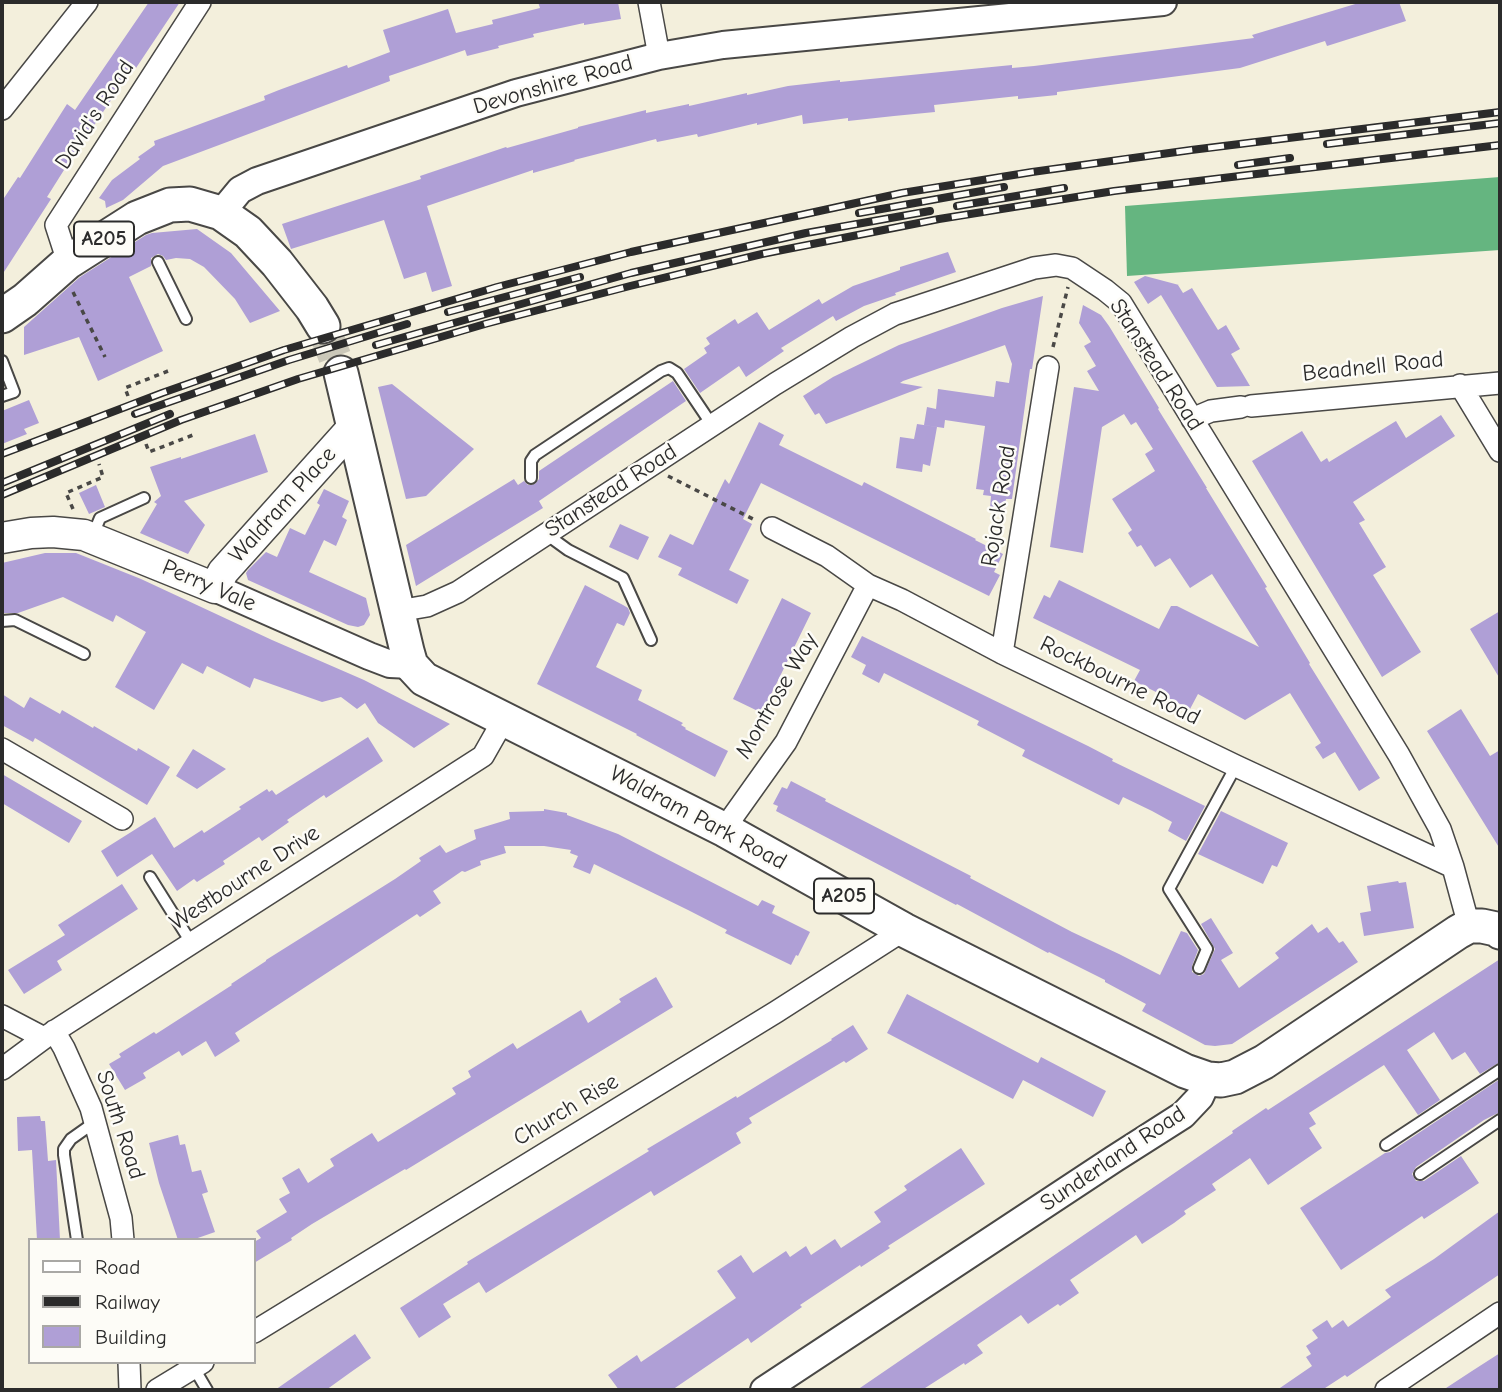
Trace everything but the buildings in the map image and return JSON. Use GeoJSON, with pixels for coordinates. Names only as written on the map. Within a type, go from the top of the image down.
{"type":"FeatureCollection","features":[{"type":"Feature","properties":{"kind":"highway","name":"A205"},"geometry":{"type":"LineString","coordinates":[[2,316],[65,265],[170,205],[191,204],[221,213],[248,232],[277,263],[323,326]]}},
{"type":"Feature","properties":{"kind":"highway"},"geometry":{"type":"LineString","coordinates":[[341,373],[411,665]]}},
{"type":"Feature","properties":{"kind":"highway","name":"Waldram Park Road"},"geometry":{"type":"LineString","coordinates":[[411,665],[424,678],[725,830],[904,930],[1185,1071],[1208,1079]]}},
{"type":"Feature","properties":{"kind":"highway"},"geometry":{"type":"LineString","coordinates":[[1208,1079],[1236,1077],[1264,1062],[1429,951],[1488,929]]}},
{"type":"Feature","properties":{"kind":"main road","name":"Waldram Place"},"geometry":{"type":"LineString","coordinates":[[215,588],[223,572],[247,544],[354,426]]}},
{"type":"Feature","properties":{"kind":"main road","name":"Perry Vale"},"geometry":{"type":"LineString","coordinates":[[2,538],[53,532],[84,535],[215,588]]}},
{"type":"Feature","properties":{"kind":"street"},"geometry":{"type":"LineString","coordinates":[[2,109],[88,2]]}},
{"type":"Feature","properties":{"kind":"street","name":"David's Road"},"geometry":{"type":"LineString","coordinates":[[65,265],[56,225],[200,2]]}},
{"type":"Feature","properties":{"kind":"street"},"geometry":{"type":"LineString","coordinates":[[649,2],[659,56]]}},
{"type":"Feature","properties":{"kind":"street","name":"Devonshire Road"},"geometry":{"type":"LineString","coordinates":[[221,213],[240,190],[257,181],[516,93],[659,56],[723,45],[1163,2]]}},
{"type":"Feature","properties":{"kind":"street","name":"Stanstead Road"},"geometry":{"type":"LineString","coordinates":[[398,611],[427,606],[458,592],[712,425],[852,337],[895,314],[1034,268],[1056,265],[1072,268],[1121,303],[1399,755],[1440,829],[1453,867],[1488,929]]}},
{"type":"Feature","properties":{"kind":"street","name":"Rojack Road"},"geometry":{"type":"LineString","coordinates":[[1002,653],[1048,368]]}},
{"type":"Feature","properties":{"kind":"street","name":"Beadnell Road"},"geometry":{"type":"LineString","coordinates":[[1192,419],[1211,411],[1246,406],[1500,383]]}},
{"type":"Feature","properties":{"kind":"street"},"geometry":{"type":"LineString","coordinates":[[1460,385],[1500,452]]}},
{"type":"Feature","properties":{"kind":"street","name":"Rockbourne Road"},"geometry":{"type":"LineString","coordinates":[[772,528],[827,556],[868,585],[1002,653],[1453,867]]}},
{"type":"Feature","properties":{"kind":"street","name":"Montrose Way"},"geometry":{"type":"LineString","coordinates":[[725,830],[786,742],[868,585]]}},
{"type":"Feature","properties":{"kind":"street","name":"Perry Vale"},"geometry":{"type":"LineString","coordinates":[[215,588],[369,656],[390,664],[411,665]]}},
{"type":"Feature","properties":{"kind":"street","name":"Westbourne Drive"},"geometry":{"type":"LineString","coordinates":[[2,1069],[49,1035],[483,756],[504,719]]}},
{"type":"Feature","properties":{"kind":"street"},"geometry":{"type":"LineString","coordinates":[[2,748],[122,819]]}},
{"type":"Feature","properties":{"kind":"street","name":"Church Rise"},"geometry":{"type":"LineString","coordinates":[[256,1331],[904,930]]}},
{"type":"Feature","properties":{"kind":"street"},"geometry":{"type":"LineString","coordinates":[[2,1016],[49,1035]]}},
{"type":"Feature","properties":{"kind":"street","name":"South Road"},"geometry":{"type":"LineString","coordinates":[[49,1035],[64,1048],[91,1108],[121,1218],[122,1238]]}},
{"type":"Feature","properties":{"kind":"street","name":"Sunderland Road"},"geometry":{"type":"LineString","coordinates":[[764,1390],[1183,1115],[1200,1097],[1208,1079]]}},
{"type":"Feature","properties":{"kind":"street"},"geometry":{"type":"LineString","coordinates":[[1385,1390],[1500,1312]]}},
{"type":"Feature","properties":{"kind":"street"},"geometry":{"type":"LineString","coordinates":[[129,1364],[130,1390]]}},
{"type":"Feature","properties":{"kind":"street"},"geometry":{"type":"LineString","coordinates":[[157,1390],[198,1365]]}},
{"type":"Feature","properties":{"kind":"lane"},"geometry":{"type":"LineString","coordinates":[[158,262],[186,319]]}},
{"type":"Feature","properties":{"kind":"lane"},"geometry":{"type":"LineString","coordinates":[[2,361],[14,392],[2,396]]}},
{"type":"Feature","properties":{"kind":"lane"},"geometry":{"type":"LineString","coordinates":[[531,478],[531,461],[535,455],[661,370],[670,369],[677,373],[712,425]]}},
{"type":"Feature","properties":{"kind":"lane"},"geometry":{"type":"LineString","coordinates":[[92,537],[100,518],[144,498]]}},
{"type":"Feature","properties":{"kind":"lane"},"geometry":{"type":"LineString","coordinates":[[545,534],[568,550],[624,578],[651,640]]}},
{"type":"Feature","properties":{"kind":"lane"},"geometry":{"type":"LineString","coordinates":[[2,621],[15,620],[84,654]]}},
{"type":"Feature","properties":{"kind":"lane"},"geometry":{"type":"LineString","coordinates":[[1199,968],[1208,949],[1169,889],[1236,766]]}},
{"type":"Feature","properties":{"kind":"lane"},"geometry":{"type":"LineString","coordinates":[[150,877],[192,944]]}},
{"type":"Feature","properties":{"kind":"lane"},"geometry":{"type":"LineString","coordinates":[[1385,1145],[1500,1070]]}},
{"type":"Feature","properties":{"kind":"lane"},"geometry":{"type":"LineString","coordinates":[[1420,1174],[1500,1120]]}},
{"type":"Feature","properties":{"kind":"lane"},"geometry":{"type":"LineString","coordinates":[[78,1238],[64,1149],[71,1139],[95,1122]]}},
{"type":"Feature","properties":{"kind":"lane"},"geometry":{"type":"LineString","coordinates":[[198,1365],[207,1390]]}},
{"type":"Feature","properties":{"kind":"path"},"geometry":{"type":"LineString","coordinates":[[65,265],[106,356]]}},
{"type":"Feature","properties":{"kind":"path"},"geometry":{"type":"LineString","coordinates":[[1048,368],[1072,268]]}},
{"type":"Feature","properties":{"kind":"path"},"geometry":{"type":"LineString","coordinates":[[128,396],[125,388],[168,371]]}},
{"type":"Feature","properties":{"kind":"path"},"geometry":{"type":"LineString","coordinates":[[146,444],[149,452],[193,435]]}},
{"type":"Feature","properties":{"kind":"path"},"geometry":{"type":"LineString","coordinates":[[66,493],[103,477],[99,464]]}},
{"type":"Feature","properties":{"kind":"path"},"geometry":{"type":"LineString","coordinates":[[663,474],[772,528]]}},
{"type":"Feature","properties":{"kind":"green space"},"geometry":{"type":"Polygon","coordinates":[[[1500,177],[1500,250],[1127,276],[1125,206],[1500,177]]]}},
{"type":"Feature","properties":{"kind":"tunnel"},"geometry":{"type":"LineString","coordinates":[[323,326],[341,373]]}},
{"type":"Feature","properties":{"kind":"railway"},"geometry":{"type":"LineString","coordinates":[[2,454],[284,350],[497,287],[631,252],[902,193],[1032,172],[1500,112]]}},
{"type":"Feature","properties":{"kind":"railway"},"geometry":{"type":"LineString","coordinates":[[1327,144],[1500,123]]}},
{"type":"Feature","properties":{"kind":"railway"},"geometry":{"type":"LineString","coordinates":[[2,495],[181,420],[298,379],[485,324],[762,254],[939,219],[1114,191],[1500,145]]}},
{"type":"Feature","properties":{"kind":"railway"},"geometry":{"type":"LineString","coordinates":[[1238,165],[1290,158]]}},
{"type":"Feature","properties":{"kind":"railway"},"geometry":{"type":"LineString","coordinates":[[859,213],[1004,187]]}},
{"type":"Feature","properties":{"kind":"railway"},"geometry":{"type":"LineString","coordinates":[[957,206],[1064,188]]}},
{"type":"Feature","properties":{"kind":"railway"},"geometry":{"type":"LineString","coordinates":[[376,345],[631,273],[806,233],[930,211]]}},
{"type":"Feature","properties":{"kind":"railway"},"geometry":{"type":"LineString","coordinates":[[448,312],[580,277]]}},
{"type":"Feature","properties":{"kind":"railway"},"geometry":{"type":"LineString","coordinates":[[135,414],[289,360],[407,324]]}},
{"type":"Feature","properties":{"kind":"railway"},"geometry":{"type":"LineString","coordinates":[[2,483],[170,414]]}}]}
